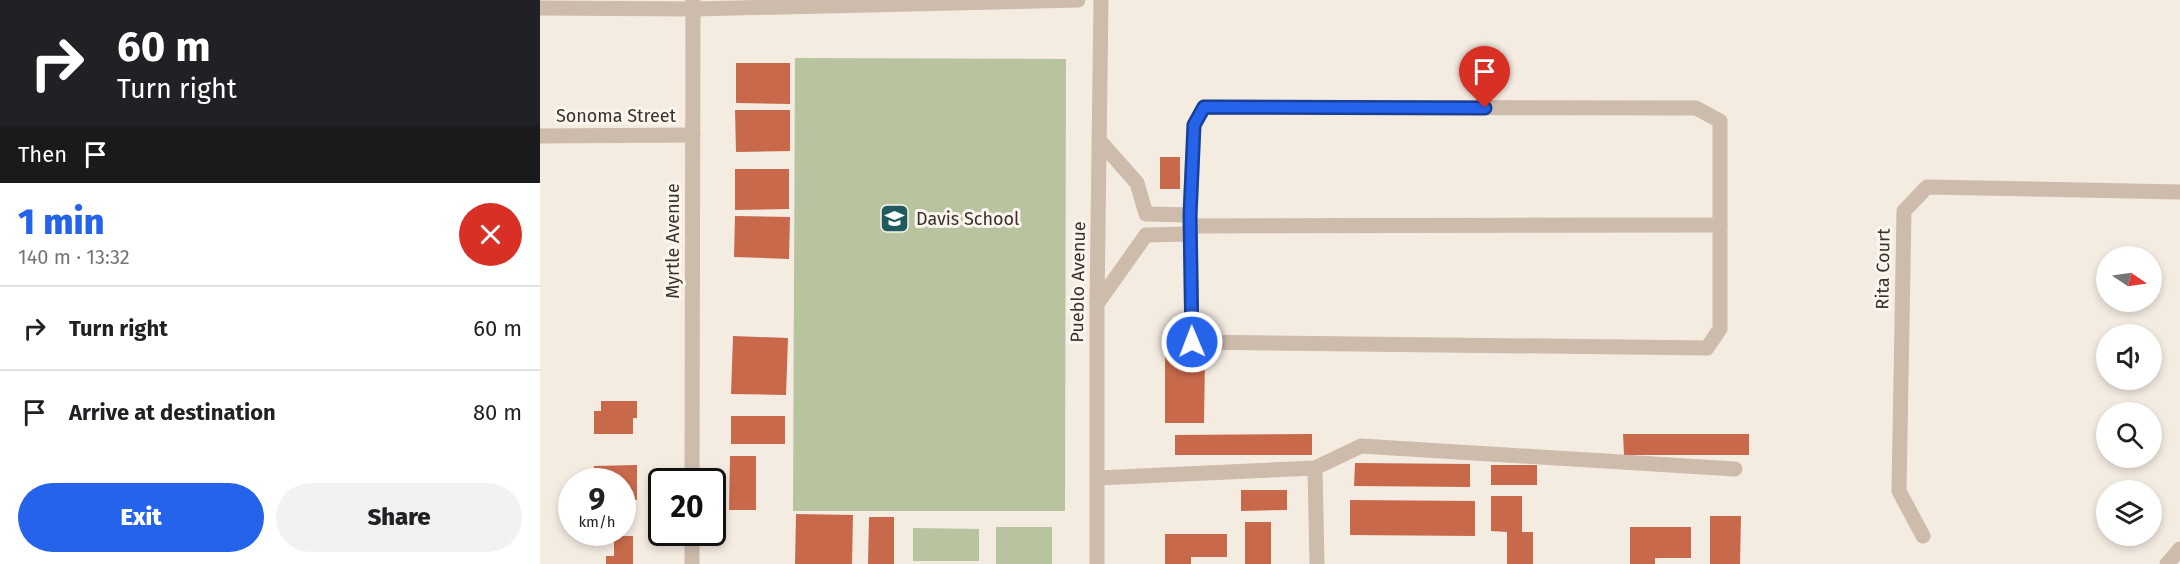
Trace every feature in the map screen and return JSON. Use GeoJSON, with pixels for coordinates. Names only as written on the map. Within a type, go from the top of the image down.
{"type":"FeatureCollection","features":[{"type":"Feature","properties":{"kind":"street"},"geometry":{"type":"LineString","coordinates":[[540,8],[1078,0]]}},
{"type":"Feature","properties":{"kind":"street","name":"Pueblo Avenue"},"geometry":{"type":"LineString","coordinates":[[1097,564],[1096,304],[1101,0]]}},
{"type":"Feature","properties":{"kind":"street","name":"Myrtle Avenue"},"geometry":{"type":"LineString","coordinates":[[692,468],[694,4]]}},
{"type":"Feature","properties":{"kind":"street"},"geometry":{"type":"LineString","coordinates":[[1204,107],[1696,108],[1720,121],[1720,329],[1707,348],[1192,342],[1190,225],[1194,125],[1204,107]]}},
{"type":"Feature","properties":{"kind":"street","name":"Sonoma Street"},"geometry":{"type":"LineString","coordinates":[[540,136],[693,135]]}},
{"type":"Feature","properties":{"kind":"street"},"geometry":{"type":"LineString","coordinates":[[1099,140],[1137,183],[1146,214],[1190,225]]}},
{"type":"Feature","properties":{"kind":"street","name":"Rita Court"},"geometry":{"type":"LineString","coordinates":[[1923,536],[1899,491],[1904,212],[1927,187],[2180,192]]}},
{"type":"Feature","properties":{"kind":"street"},"geometry":{"type":"LineString","coordinates":[[1096,304],[1146,235],[1190,225],[1720,225]]}},
{"type":"Feature","properties":{"kind":"street"},"geometry":{"type":"LineString","coordinates":[[1097,478],[1316,468],[1362,446],[1735,469]]}},
{"type":"Feature","properties":{"kind":"street"},"geometry":{"type":"LineString","coordinates":[[1316,468],[1317,564]]}},
{"type":"Feature","properties":{"kind":"street"},"geometry":{"type":"LineString","coordinates":[[692,546],[692,564]]}},
{"type":"Feature","properties":{"kind":"street"},"geometry":{"type":"LineString","coordinates":[[2167,564],[2180,549]]}},
{"type":"Feature","properties":{"kind":"green space"},"geometry":{"type":"Polygon","coordinates":[[[795,58],[1066,59],[1065,511],[793,511],[795,58]]]}},
{"type":"Feature","properties":{"kind":"green space"},"geometry":{"type":"Polygon","coordinates":[[[996,527],[1052,527],[1052,564],[996,564],[996,527]]]}},
{"type":"Feature","properties":{"kind":"green space"},"geometry":{"type":"Polygon","coordinates":[[[913,528],[979,529],[979,561],[913,561],[913,528]]]}},
{"type":"Feature","properties":{"kind":"building"},"geometry":{"type":"Polygon","coordinates":[[[736,63],[790,63],[790,104],[736,103],[736,63]]]}},
{"type":"Feature","properties":{"kind":"building"},"geometry":{"type":"Polygon","coordinates":[[[735,110],[790,110],[790,151],[736,152],[735,110]]]}},
{"type":"Feature","properties":{"kind":"building"},"geometry":{"type":"Polygon","coordinates":[[[1160,157],[1180,157],[1180,189],[1160,189],[1160,157]]]}},
{"type":"Feature","properties":{"kind":"building"},"geometry":{"type":"Polygon","coordinates":[[[735,169],[789,169],[789,209],[735,210],[735,169]]]}},
{"type":"Feature","properties":{"kind":"building"},"geometry":{"type":"Polygon","coordinates":[[[735,216],[790,217],[789,259],[734,257],[735,216]]]}},
{"type":"Feature","properties":{"kind":"building"},"geometry":{"type":"Polygon","coordinates":[[[733,336],[788,338],[786,395],[731,394],[733,336]]]}},
{"type":"Feature","properties":{"kind":"building"},"geometry":{"type":"Polygon","coordinates":[[[1165,357],[1205,358],[1204,423],[1165,423],[1165,357]]]}},
{"type":"Feature","properties":{"kind":"building"},"geometry":{"type":"Polygon","coordinates":[[[601,401],[637,401],[637,418],[633,418],[633,434],[594,434],[594,411],[601,411],[601,401]]]}},
{"type":"Feature","properties":{"kind":"building"},"geometry":{"type":"Polygon","coordinates":[[[731,416],[785,416],[785,444],[731,444],[731,416]]]}},
{"type":"Feature","properties":{"kind":"building"},"geometry":{"type":"Polygon","coordinates":[[[1312,434],[1312,455],[1175,455],[1175,435],[1312,434]]]}},
{"type":"Feature","properties":{"kind":"building"},"geometry":{"type":"Polygon","coordinates":[[[1623,434],[1749,434],[1749,455],[1624,455],[1623,434]]]}},
{"type":"Feature","properties":{"kind":"building"},"geometry":{"type":"Polygon","coordinates":[[[730,456],[756,456],[756,510],[729,510],[730,456]]]}},
{"type":"Feature","properties":{"kind":"building"},"geometry":{"type":"Polygon","coordinates":[[[1355,463],[1470,464],[1470,487],[1354,486],[1355,463]]]}},
{"type":"Feature","properties":{"kind":"building"},"geometry":{"type":"Polygon","coordinates":[[[637,465],[637,500],[636,468],[594,468],[594,466],[637,465]]]}},
{"type":"Feature","properties":{"kind":"building"},"geometry":{"type":"Polygon","coordinates":[[[1491,465],[1537,465],[1537,485],[1491,485],[1491,465]]]}},
{"type":"Feature","properties":{"kind":"building"},"geometry":{"type":"Polygon","coordinates":[[[1241,490],[1287,490],[1287,510],[1241,511],[1241,490]]]}},
{"type":"Feature","properties":{"kind":"building"},"geometry":{"type":"Polygon","coordinates":[[[1491,496],[1522,496],[1522,532],[1533,532],[1533,564],[1507,564],[1507,532],[1491,531],[1491,496]]]}},
{"type":"Feature","properties":{"kind":"building"},"geometry":{"type":"Polygon","coordinates":[[[1350,500],[1475,501],[1475,536],[1350,535],[1350,500]]]}},
{"type":"Feature","properties":{"kind":"building"},"geometry":{"type":"Polygon","coordinates":[[[796,514],[853,515],[852,564],[795,564],[796,514]]]}},
{"type":"Feature","properties":{"kind":"building"},"geometry":{"type":"Polygon","coordinates":[[[1710,516],[1741,516],[1740,564],[1710,564],[1710,516]]]}},
{"type":"Feature","properties":{"kind":"building"},"geometry":{"type":"Polygon","coordinates":[[[869,517],[894,517],[894,564],[868,564],[869,517]]]}},
{"type":"Feature","properties":{"kind":"building"},"geometry":{"type":"Polygon","coordinates":[[[1245,522],[1271,522],[1271,564],[1245,564],[1245,522]]]}},
{"type":"Feature","properties":{"kind":"building"},"geometry":{"type":"Polygon","coordinates":[[[1630,527],[1691,527],[1691,558],[1655,558],[1655,564],[1630,564],[1630,527]]]}},
{"type":"Feature","properties":{"kind":"building"},"geometry":{"type":"Polygon","coordinates":[[[1165,534],[1227,534],[1227,557],[1191,557],[1191,564],[1165,564],[1165,534]]]}},
{"type":"Feature","properties":{"kind":"building"},"geometry":{"type":"Polygon","coordinates":[[[614,546],[633,546],[633,564],[606,564],[606,556],[614,556],[614,546]]]}},
{"type":"Feature","properties":{"kind":"place","name":"Davis School"},"geometry":{"type":"Point","coordinates":[895,219]}},
{"type":"Feature","properties":{"kind":"route"},"geometry":{"type":"LineString","coordinates":[[1192,342],[1190,215],[1194,125],[1204,107],[1485,108]]}}]}
